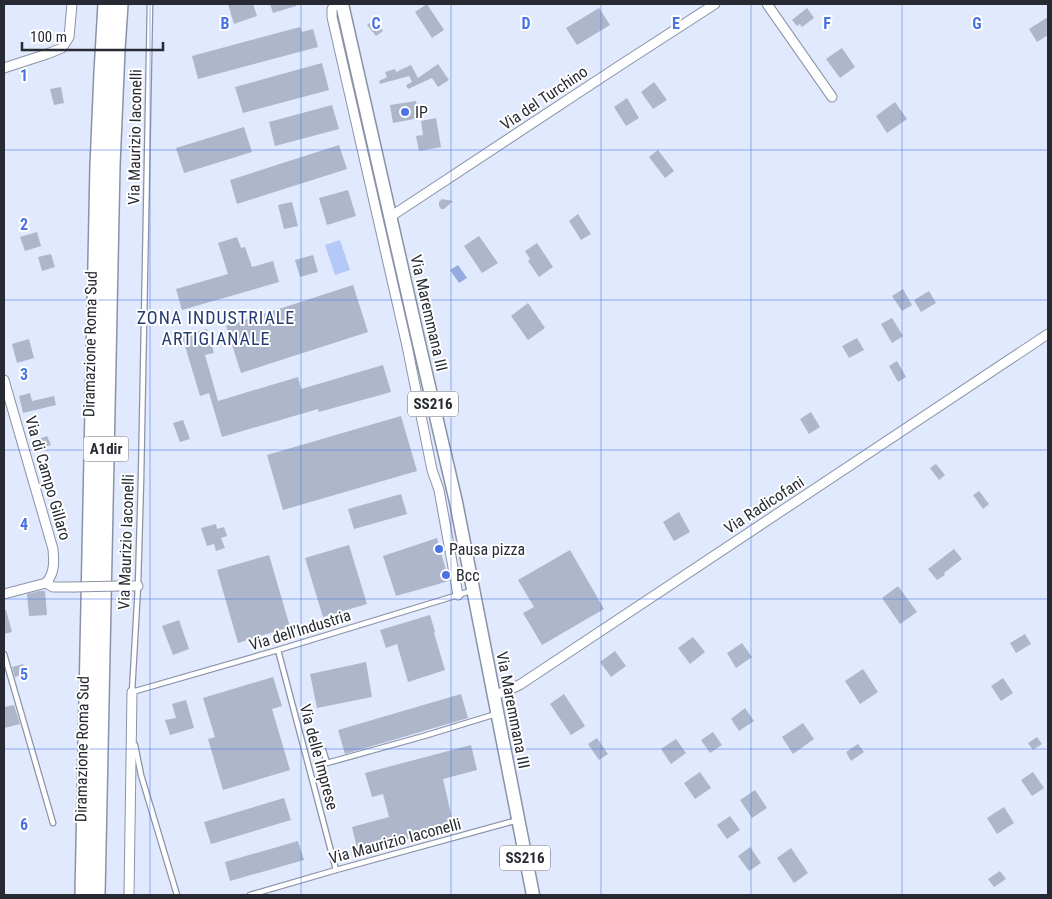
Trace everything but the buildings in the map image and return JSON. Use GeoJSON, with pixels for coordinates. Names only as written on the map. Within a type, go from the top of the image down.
{"type":"FeatureCollection","features":[{"type":"Feature","properties":{"kind":"highway","name":"Diramazione Roma Sud"},"geometry":{"type":"LineString","coordinates":[[83,895],[98,166],[106,4]]}},
{"type":"Feature","properties":{"kind":"highway","name":"Diramazione Roma Sud"},"geometry":{"type":"LineString","coordinates":[[96,895],[112,165],[120,4]]}},
{"type":"Feature","properties":{"kind":"main road","name":"Via Maremmana III"},"geometry":{"type":"LineString","coordinates":[[342,4],[456,502],[533,895]]}},
{"type":"Feature","properties":{"kind":"street"},"geometry":{"type":"LineString","coordinates":[[4,68],[62,48],[69,37],[72,4]]}},
{"type":"Feature","properties":{"kind":"street"},"geometry":{"type":"LineString","coordinates":[[335,4],[332,9],[332,17],[407,346],[458,595]]}},
{"type":"Feature","properties":{"kind":"street","name":"Via del Turchino"},"geometry":{"type":"LineString","coordinates":[[390,217],[715,4]]}},
{"type":"Feature","properties":{"kind":"street"},"geometry":{"type":"LineString","coordinates":[[767,4],[832,97]]}},
{"type":"Feature","properties":{"kind":"street","name":"Via Radicofani"},"geometry":{"type":"LineString","coordinates":[[494,695],[513,689],[1048,334]]}},
{"type":"Feature","properties":{"kind":"street","name":"Via di Campo Gillaro"},"geometry":{"type":"LineString","coordinates":[[4,380],[52,549],[53,571],[46,582]]}},
{"type":"Feature","properties":{"kind":"street"},"geometry":{"type":"LineString","coordinates":[[4,594],[46,582],[53,587],[138,586]]}},
{"type":"Feature","properties":{"kind":"street"},"geometry":{"type":"LineString","coordinates":[[129,895],[132,692]]}},
{"type":"Feature","properties":{"kind":"lane","name":"Via Maurizio Iaconelli"},"geometry":{"type":"LineString","coordinates":[[150,4],[141,470],[138,586],[132,692],[133,730],[138,762],[177,895]]}},
{"type":"Feature","properties":{"kind":"lane","name":"Via dell'Industria"},"geometry":{"type":"LineString","coordinates":[[132,692],[474,590]]}},
{"type":"Feature","properties":{"kind":"lane","name":"Via delle Imprese"},"geometry":{"type":"LineString","coordinates":[[278,650],[336,870]]}},
{"type":"Feature","properties":{"kind":"lane"},"geometry":{"type":"LineString","coordinates":[[4,654],[53,822]]}},
{"type":"Feature","properties":{"kind":"lane"},"geometry":{"type":"LineString","coordinates":[[323,750],[327,763],[498,714]]}},
{"type":"Feature","properties":{"kind":"lane","name":"Via Maurizio Iaconelli"},"geometry":{"type":"LineString","coordinates":[[250,895],[518,820]]}},
{"type":"Feature","properties":{"kind":"shaded area"},"geometry":{"type":"Polygon","coordinates":[[[340,240],[350,270],[335,275],[325,245],[340,240]]]}},
{"type":"Feature","properties":{"kind":"shaded area"},"geometry":{"type":"Polygon","coordinates":[[[458,265],[467,278],[459,283],[450,270],[458,265]]]}},
{"type":"Feature","properties":{"kind":"place","name":"IP"},"geometry":{"type":"Point","coordinates":[405,112]}},
{"type":"Feature","properties":{"kind":"place","name":"Pausa pizza"},"geometry":{"type":"Point","coordinates":[439,549]}},
{"type":"Feature","properties":{"kind":"place","name":"Bcc"},"geometry":{"type":"Point","coordinates":[446,575]}},
{"type":"Feature","properties":{"kind":"district","name":"ZONA INDUSTRIALE ARTIGIANALE"},"geometry":{"type":"Point","coordinates":[216,327]}}]}
